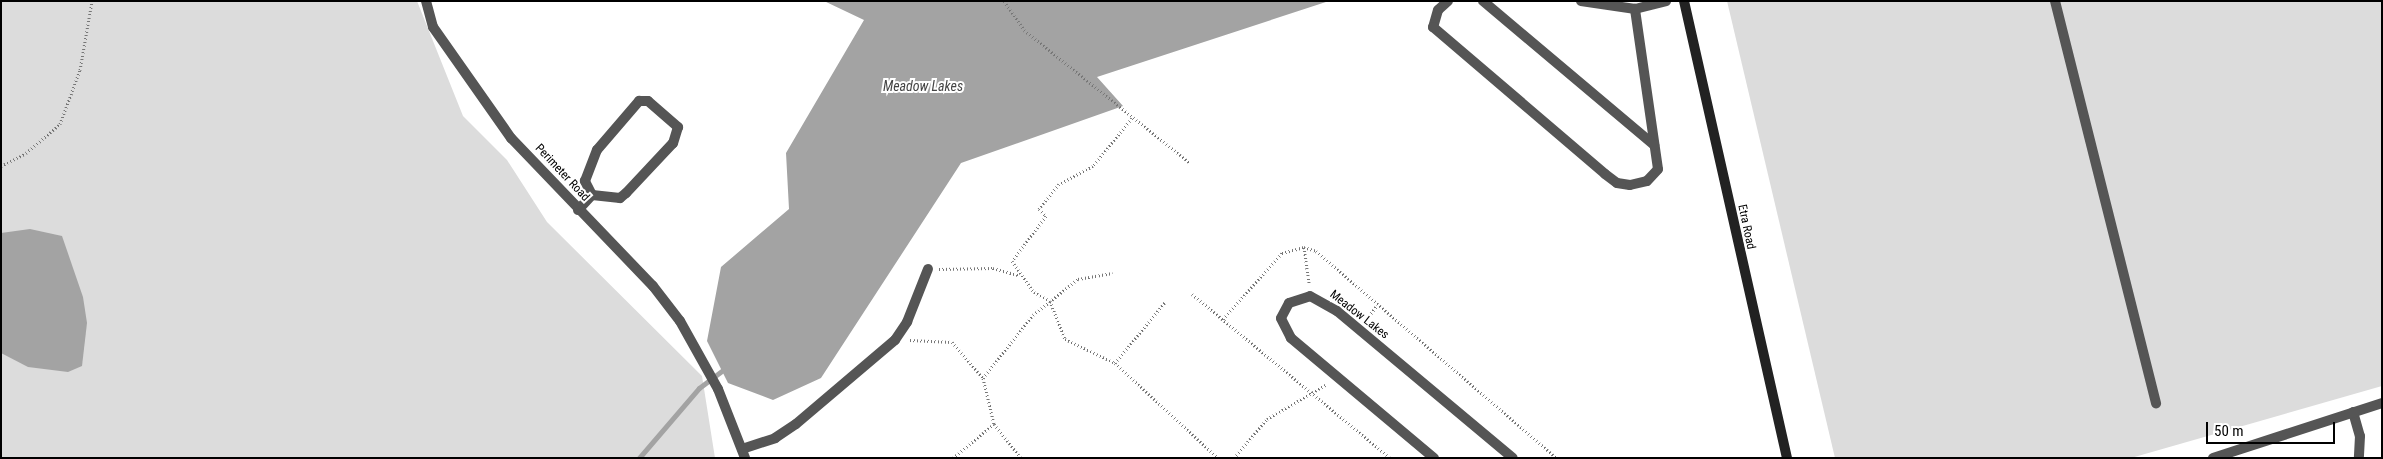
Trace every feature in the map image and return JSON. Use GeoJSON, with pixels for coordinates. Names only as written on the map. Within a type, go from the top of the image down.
{"type":"FeatureCollection","features":[{"type":"Feature","properties":{"kind":"main road","name":"Etra Road"},"geometry":{"type":"LineString","coordinates":[[1684,1],[1787,458]]}},
{"type":"Feature","properties":{"kind":"street","name":"Perimeter Road"},"geometry":{"type":"LineString","coordinates":[[426,1],[433,27],[511,138],[578,210],[653,286],[698,350],[708,368],[744,453]]}},
{"type":"Feature","properties":{"kind":"street"},"geometry":{"type":"LineString","coordinates":[[1448,1],[1438,10],[1433,27],[1617,183],[1647,181],[1658,168],[1635,9]]}},
{"type":"Feature","properties":{"kind":"street"},"geometry":{"type":"LineString","coordinates":[[1483,1],[1654,145]]}},
{"type":"Feature","properties":{"kind":"street"},"geometry":{"type":"LineString","coordinates":[[1581,1],[1635,9],[1666,1]]}},
{"type":"Feature","properties":{"kind":"street"},"geometry":{"type":"LineString","coordinates":[[2055,1],[2156,404]]}},
{"type":"Feature","properties":{"kind":"street"},"geometry":{"type":"LineString","coordinates":[[648,100],[678,127],[673,142],[626,194],[620,198],[592,195],[585,180],[587,170],[597,150],[639,101],[648,100]]}},
{"type":"Feature","properties":{"kind":"street"},"geometry":{"type":"LineString","coordinates":[[578,210],[592,195]]}},
{"type":"Feature","properties":{"kind":"street"},"geometry":{"type":"LineString","coordinates":[[744,453],[775,438],[796,424],[895,340],[928,269]]}},
{"type":"Feature","properties":{"kind":"street","name":"Meadow Lakes"},"geometry":{"type":"LineString","coordinates":[[1434,458],[1291,338],[1281,318],[1289,303],[1310,296],[1337,311],[1513,458]]}},
{"type":"Feature","properties":{"kind":"street"},"geometry":{"type":"LineString","coordinates":[[2213,458],[2225,456],[2382,403]]}},
{"type":"Feature","properties":{"kind":"street"},"geometry":{"type":"LineString","coordinates":[[2353,412],[2360,436],[2359,458]]}},
{"type":"Feature","properties":{"kind":"path"},"geometry":{"type":"LineString","coordinates":[[1,166],[26,153],[60,124],[80,70],[92,1]]}},
{"type":"Feature","properties":{"kind":"path"},"geometry":{"type":"LineString","coordinates":[[1004,1],[1024,30],[1190,163]]}},
{"type":"Feature","properties":{"kind":"path"},"geometry":{"type":"LineString","coordinates":[[1018,275],[1012,261],[1046,216],[1039,209],[1059,184],[1093,166],[1132,118]]}},
{"type":"Feature","properties":{"kind":"path"},"geometry":{"type":"LineString","coordinates":[[1304,247],[1310,296]]}},
{"type":"Feature","properties":{"kind":"path"},"geometry":{"type":"LineString","coordinates":[[1222,319],[1282,254],[1304,247],[1316,251],[1371,295],[1381,311],[1557,458]]}},
{"type":"Feature","properties":{"kind":"path"},"geometry":{"type":"LineString","coordinates":[[928,269],[994,268],[1018,275],[1050,301],[1065,339],[1115,363],[1218,458]]}},
{"type":"Feature","properties":{"kind":"path"},"geometry":{"type":"LineString","coordinates":[[983,378],[1033,315],[1050,301],[1078,279],[1112,273]]}},
{"type":"Feature","properties":{"kind":"path"},"geometry":{"type":"LineString","coordinates":[[1192,294],[1390,458]]}},
{"type":"Feature","properties":{"kind":"path"},"geometry":{"type":"LineString","coordinates":[[1115,363],[1166,301]]}},
{"type":"Feature","properties":{"kind":"path"},"geometry":{"type":"LineString","coordinates":[[895,340],[952,342],[983,378],[994,424],[1021,458]]}},
{"type":"Feature","properties":{"kind":"path"},"geometry":{"type":"LineString","coordinates":[[1234,458],[1266,419],[1313,394],[1337,376]]}},
{"type":"Feature","properties":{"kind":"path"},"geometry":{"type":"LineString","coordinates":[[953,458],[994,424]]}},
{"type":"Feature","properties":{"kind":"shaded area"},"geometry":{"type":"Polygon","coordinates":[[[1,1],[417,1],[463,116],[507,160],[547,222],[702,376],[715,458],[1,458],[1,1]]]}},
{"type":"Feature","properties":{"kind":"shaded area"},"geometry":{"type":"Polygon","coordinates":[[[1727,1],[2382,1],[2382,386],[2131,458],[1835,458],[1727,1]]]}},
{"type":"Feature","properties":{"kind":"water","name":"Meadow Lakes"},"geometry":{"type":"Polygon","coordinates":[[[824,1],[1329,1],[1097,77],[1123,106],[961,163],[821,378],[773,400],[728,383],[707,341],[721,267],[789,209],[786,153],[864,20],[824,1]]]}},
{"type":"Feature","properties":{"kind":"water"},"geometry":{"type":"Polygon","coordinates":[[[30,229],[62,236],[83,297],[87,323],[82,366],[68,372],[28,367],[1,353],[1,233],[30,229]]]}},
{"type":"Feature","properties":{"kind":"waterway"},"geometry":{"type":"LineString","coordinates":[[639,458],[699,388],[727,367]]}}]}
